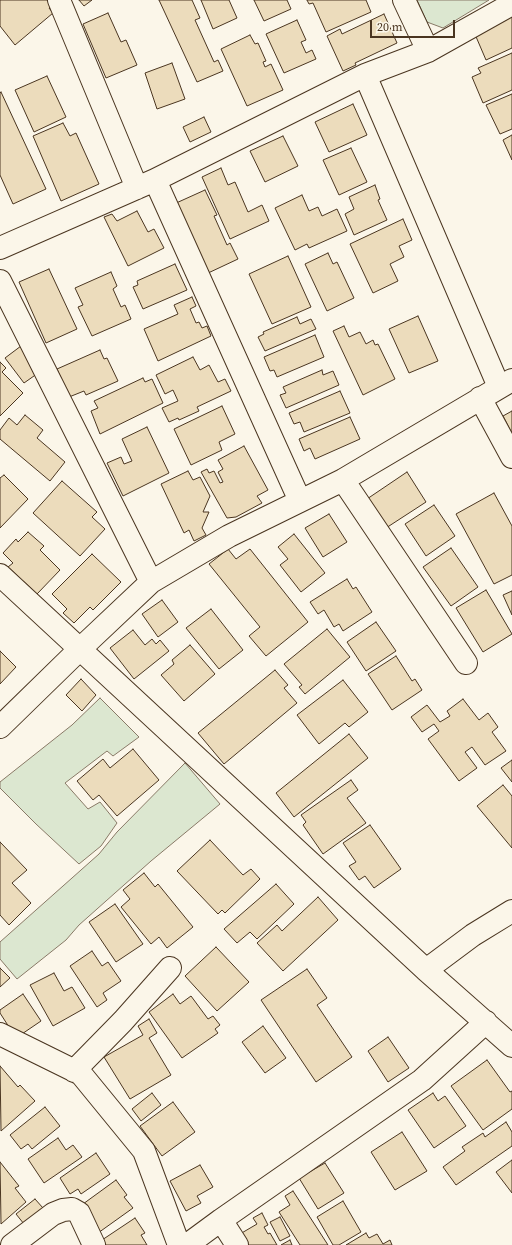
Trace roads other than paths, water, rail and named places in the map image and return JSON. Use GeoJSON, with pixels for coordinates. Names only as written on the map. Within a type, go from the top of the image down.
{"type":"FeatureCollection","features":[{"type":"Feature","properties":{"kind":"street"},"geometry":{"type":"LineString","coordinates":[[59,0],[146,184],[300,502]]}},
{"type":"Feature","properties":{"kind":"street"},"geometry":{"type":"LineString","coordinates":[[404,0],[428,51]]}},
{"type":"Feature","properties":{"kind":"street"},"geometry":{"type":"LineString","coordinates":[[0,248],[146,184],[365,75],[428,51],[512,4]]}},
{"type":"Feature","properties":{"kind":"street"},"geometry":{"type":"LineString","coordinates":[[0,728],[151,582],[229,536],[343,480],[505,384],[365,75]]}},
{"type":"Feature","properties":{"kind":"street"},"geometry":{"type":"LineString","coordinates":[[0,280],[151,582]]}},
{"type":"Feature","properties":{"kind":"street"},"geometry":{"type":"LineString","coordinates":[[480,398],[512,457]]}},
{"type":"Feature","properties":{"kind":"street"},"geometry":{"type":"LineString","coordinates":[[343,480],[466,663]]}},
{"type":"Feature","properties":{"kind":"street"},"geometry":{"type":"LineString","coordinates":[[0,575],[426,970],[512,1046]]}},
{"type":"Feature","properties":{"kind":"street"},"geometry":{"type":"LineString","coordinates":[[426,970],[473,935],[512,911]]}},
{"type":"Feature","properties":{"kind":"street"},"geometry":{"type":"LineString","coordinates":[[74,1071],[123,1021],[170,968]]}},
{"type":"Feature","properties":{"kind":"street"},"geometry":{"type":"LineString","coordinates":[[187,1245],[422,1080],[486,1022]]}},
{"type":"Feature","properties":{"kind":"street"},"geometry":{"type":"LineString","coordinates":[[0,1034],[81,1074],[144,1151],[179,1245]]}},
{"type":"Feature","properties":{"kind":"street"},"geometry":{"type":"LineString","coordinates":[[12,1245],[53,1214],[72,1209],[79,1213],[94,1245]]}},
{"type":"Feature","properties":{"kind":"street"},"geometry":{"type":"LineString","coordinates":[[221,1220],[237,1245]]}}]}
